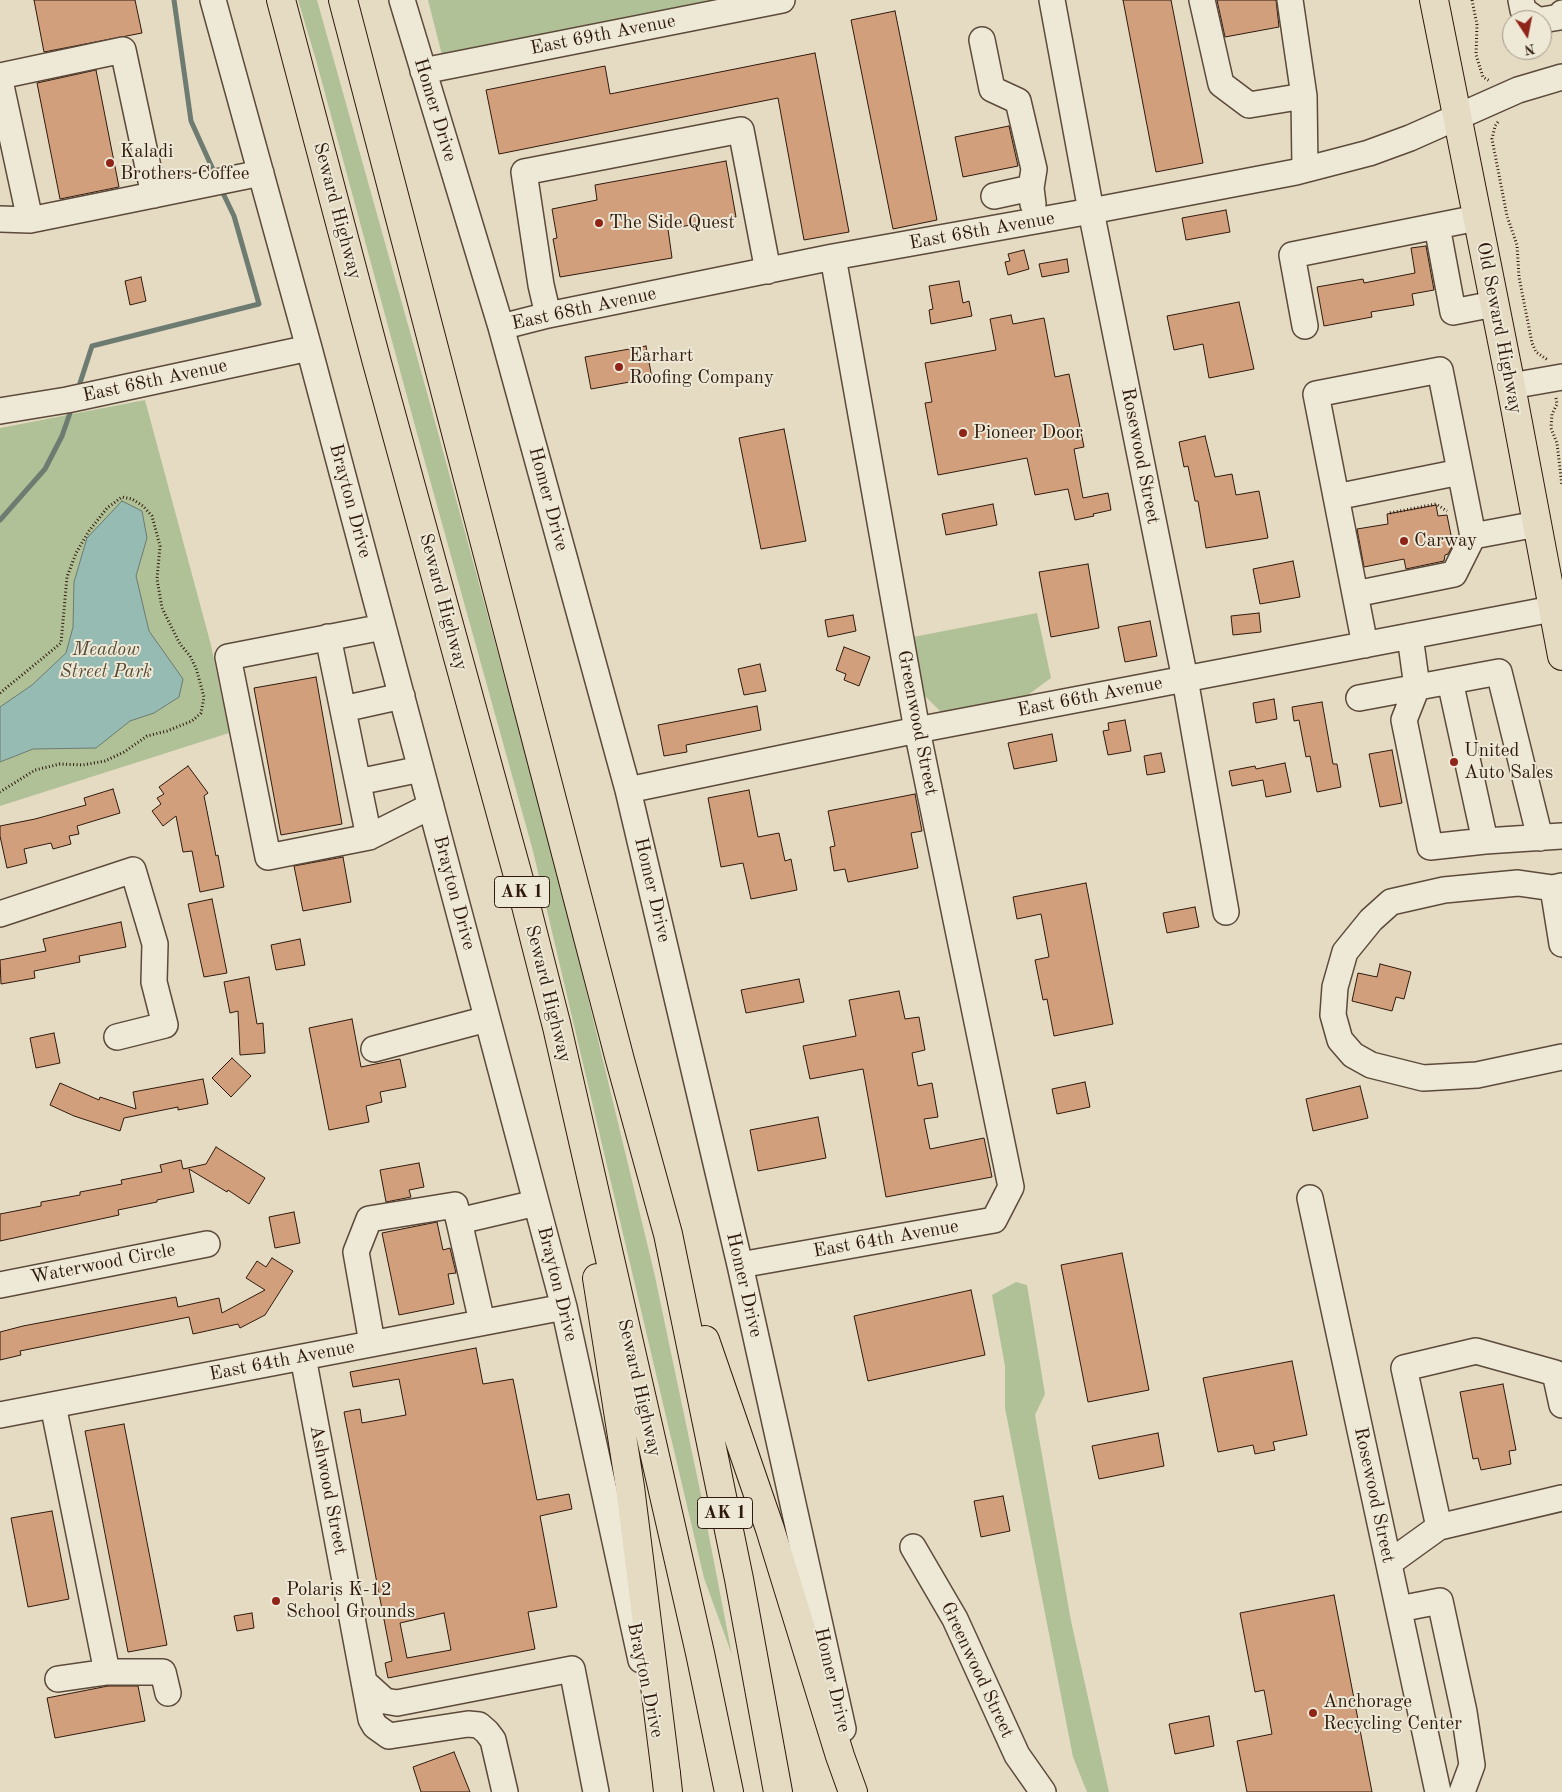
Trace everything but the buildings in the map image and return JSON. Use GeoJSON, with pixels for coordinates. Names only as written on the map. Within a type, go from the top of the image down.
{"type":"FeatureCollection","features":[{"type":"Feature","properties":{"kind":"main road","name":"Seward Highway"},"geometry":{"type":"LineString","coordinates":[[281,0],[376,358],[523,894],[557,1027],[700,1653],[729,1792]]}},
{"type":"Feature","properties":{"kind":"main road","name":"AK 1"},"geometry":{"type":"LineString","coordinates":[[343,0],[620,1060],[668,1234],[739,1579],[778,1792]]}},
{"type":"Feature","properties":{"kind":"main road","name":"Old Seward Highway"},"geometry":{"type":"LineString","coordinates":[[1434,0],[1511,386],[1562,656]]}},
{"type":"Feature","properties":{"kind":"main road"},"geometry":{"type":"LineString","coordinates":[[557,1027],[630,1487],[667,1783]]}},
{"type":"Feature","properties":{"kind":"main road"},"geometry":{"type":"LineString","coordinates":[[668,1234],[770,1530],[840,1756],[853,1792]]}},
{"type":"Feature","properties":{"kind":"street","name":"Brayton Drive"},"geometry":{"type":"LineString","coordinates":[[213,0],[309,348],[564,1307],[667,1783]]}},
{"type":"Feature","properties":{"kind":"street","name":"Homer Drive"},"geometry":{"type":"LineString","coordinates":[[402,0],[501,327],[628,790],[740,1265],[850,1762],[859,1792]]}},
{"type":"Feature","properties":{"kind":"street","name":"East 69th Avenue"},"geometry":{"type":"LineString","coordinates":[[423,71],[782,0]]}},
{"type":"Feature","properties":{"kind":"street","name":"Rosewood Street"},"geometry":{"type":"LineString","coordinates":[[1052,0],[1091,211],[1185,680],[1226,912]]}},
{"type":"Feature","properties":{"kind":"street"},"geometry":{"type":"LineString","coordinates":[[1202,0],[1221,84],[1249,105],[1304,96]]}},
{"type":"Feature","properties":{"kind":"street"},"geometry":{"type":"LineString","coordinates":[[1290,0],[1304,96],[1305,169]]}},
{"type":"Feature","properties":{"kind":"street"},"geometry":{"type":"LineString","coordinates":[[1552,18],[1560,17],[1562,13]]}},
{"type":"Feature","properties":{"kind":"street"},"geometry":{"type":"LineString","coordinates":[[982,40],[992,90],[1018,102],[1034,169],[1031,188],[1035,221]]}},
{"type":"Feature","properties":{"kind":"street"},"geometry":{"type":"LineString","coordinates":[[0,76],[123,50],[154,195]]}},
{"type":"Feature","properties":{"kind":"street","name":"East 68th Avenue"},"geometry":{"type":"LineString","coordinates":[[501,327],[548,315],[833,257],[1091,211],[1305,169],[1369,153],[1410,138],[1518,90],[1562,77]]}},
{"type":"Feature","properties":{"kind":"street"},"geometry":{"type":"LineString","coordinates":[[0,81],[30,220]]}},
{"type":"Feature","properties":{"kind":"street"},"geometry":{"type":"LineString","coordinates":[[548,315],[541,285],[524,172],[741,130],[768,271]]}},
{"type":"Feature","properties":{"kind":"street"},"geometry":{"type":"LineString","coordinates":[[0,219],[30,220],[261,174]]}},
{"type":"Feature","properties":{"kind":"street"},"geometry":{"type":"LineString","coordinates":[[994,196],[1031,188]]}},
{"type":"Feature","properties":{"kind":"street"},"geometry":{"type":"LineString","coordinates":[[1305,326],[1292,255],[1477,218]]}},
{"type":"Feature","properties":{"kind":"street"},"geometry":{"type":"LineString","coordinates":[[1437,226],[1453,312],[1494,304]]}},
{"type":"Feature","properties":{"kind":"street","name":"Greenwood Street"},"geometry":{"type":"LineString","coordinates":[[833,257],[918,730],[1012,1187]]}},
{"type":"Feature","properties":{"kind":"street","name":"East 68th Avenue"},"geometry":{"type":"LineString","coordinates":[[0,411],[67,400],[309,348]]}},
{"type":"Feature","properties":{"kind":"street"},"geometry":{"type":"LineString","coordinates":[[1356,594],[1454,574],[1473,536],[1440,370],[1316,394],[1365,645]]}},
{"type":"Feature","properties":{"kind":"street"},"geometry":{"type":"LineString","coordinates":[[1511,386],[1557,378]]}},
{"type":"Feature","properties":{"kind":"street"},"geometry":{"type":"LineString","coordinates":[[1336,496],[1460,472]]}},
{"type":"Feature","properties":{"kind":"street"},"geometry":{"type":"LineString","coordinates":[[1473,536],[1536,524]]}},
{"type":"Feature","properties":{"kind":"street","name":"East 66th Avenue"},"geometry":{"type":"LineString","coordinates":[[628,790],[918,730],[1552,609]]}},
{"type":"Feature","properties":{"kind":"street"},"geometry":{"type":"LineString","coordinates":[[383,627],[228,657],[268,857],[369,837],[431,806]]}},
{"type":"Feature","properties":{"kind":"street"},"geometry":{"type":"LineString","coordinates":[[1359,698],[1417,686],[1499,672],[1551,837],[1430,847],[1404,720],[1417,686],[1410,636]]}},
{"type":"Feature","properties":{"kind":"street"},"geometry":{"type":"LineString","coordinates":[[328,638],[369,837]]}},
{"type":"Feature","properties":{"kind":"street"},"geometry":{"type":"LineString","coordinates":[[1450,681],[1485,841]]}},
{"type":"Feature","properties":{"kind":"street"},"geometry":{"type":"LineString","coordinates":[[342,709],[402,696]]}},
{"type":"Feature","properties":{"kind":"street"},"geometry":{"type":"LineString","coordinates":[[358,782],[421,769]]}},
{"type":"Feature","properties":{"kind":"street"},"geometry":{"type":"LineString","coordinates":[[0,914],[133,870],[155,944],[154,982],[165,1025],[117,1037]]}},
{"type":"Feature","properties":{"kind":"street"},"geometry":{"type":"LineString","coordinates":[[1562,944],[1557,887],[1518,883],[1444,890],[1391,902],[1371,920],[1345,952],[1335,987],[1334,1015],[1340,1040],[1353,1055],[1371,1065],[1423,1078],[1477,1075],[1562,1057]]}},
{"type":"Feature","properties":{"kind":"street"},"geometry":{"type":"LineString","coordinates":[[374,1049],[488,1019]]}},
{"type":"Feature","properties":{"kind":"street","name":"East 64th Avenue"},"geometry":{"type":"LineString","coordinates":[[740,1265],[994,1220],[1012,1187]]}},
{"type":"Feature","properties":{"kind":"street","name":"Rosewood Street"},"geometry":{"type":"LineString","coordinates":[[1310,1198],[1438,1792]]}},
{"type":"Feature","properties":{"kind":"street"},"geometry":{"type":"LineString","coordinates":[[458,1221],[536,1203]]}},
{"type":"Feature","properties":{"kind":"street"},"geometry":{"type":"LineString","coordinates":[[372,1343],[356,1252],[369,1219],[454,1205],[482,1322]]}},
{"type":"Feature","properties":{"kind":"street","name":"Waterwood Circle"},"geometry":{"type":"LineString","coordinates":[[0,1285],[207,1244]]}},
{"type":"Feature","properties":{"kind":"street","name":"East 64th Avenue"},"geometry":{"type":"LineString","coordinates":[[0,1415],[564,1307]]}},
{"type":"Feature","properties":{"kind":"street"},"geometry":{"type":"LineString","coordinates":[[1439,1527],[1404,1368],[1476,1351],[1555,1373],[1562,1405]]}},
{"type":"Feature","properties":{"kind":"street","name":"Ashwood Street"},"geometry":{"type":"LineString","coordinates":[[303,1357],[371,1719],[375,1726],[389,1736],[468,1724],[478,1725],[488,1732],[493,1740],[497,1750],[505,1792]]}},
{"type":"Feature","properties":{"kind":"street"},"geometry":{"type":"LineString","coordinates":[[53,1405],[107,1672]]}},
{"type":"Feature","properties":{"kind":"street"},"geometry":{"type":"LineString","coordinates":[[1389,1563],[1439,1527],[1562,1498]]}},
{"type":"Feature","properties":{"kind":"street","name":"Greenwood Street"},"geometry":{"type":"LineString","coordinates":[[913,1547],[955,1618],[1017,1755],[1043,1792]]}},
{"type":"Feature","properties":{"kind":"street"},"geometry":{"type":"LineString","coordinates":[[1399,1609],[1440,1601],[1464,1712],[1472,1765],[1462,1792]]}},
{"type":"Feature","properties":{"kind":"street"},"geometry":{"type":"LineString","coordinates":[[364,1682],[386,1701],[398,1703],[572,1670],[596,1792]]}},
{"type":"Feature","properties":{"kind":"street"},"geometry":{"type":"LineString","coordinates":[[58,1678],[107,1672],[163,1672],[168,1693]]}},
{"type":"Feature","properties":{"kind":"path"},"geometry":{"type":"LineString","coordinates":[[1472,0],[1477,25],[1476,55],[1483,76],[1495,84],[1502,117],[1495,126],[1492,139],[1507,216],[1517,245],[1519,277],[1532,343],[1536,352],[1547,359],[1557,378],[1557,404],[1552,414],[1551,428],[1557,443],[1562,486]]}},
{"type":"Feature","properties":{"kind":"path"},"geometry":{"type":"LineString","coordinates":[[0,693],[61,643],[67,577],[76,552],[89,531],[107,508],[122,497],[132,499],[143,506],[152,516],[160,546],[157,579],[162,608],[180,644],[190,656],[196,668],[204,697],[201,713],[192,721],[167,731],[147,736],[124,752],[105,761],[82,765],[60,764],[35,770],[0,792]]}},
{"type":"Feature","properties":{"kind":"path"},"geometry":{"type":"LineString","coordinates":[[1390,513],[1436,504],[1448,511]]}},
{"type":"Feature","properties":{"kind":"green space"},"geometry":{"type":"Polygon","coordinates":[[[298,0],[317,0],[431,407],[559,878],[654,1272],[701,1495],[732,1655],[704,1578],[533,851],[298,0]]]}},
{"type":"Feature","properties":{"kind":"green space"},"geometry":{"type":"Polygon","coordinates":[[[428,0],[770,0],[444,63],[428,0]]]}},
{"type":"Feature","properties":{"kind":"green space","name":"Meadow Street Park"},"geometry":{"type":"Polygon","coordinates":[[[145,400],[211,645],[229,733],[0,806],[0,428],[145,400]]]}},
{"type":"Feature","properties":{"kind":"green space"},"geometry":{"type":"Polygon","coordinates":[[[1037,613],[1051,678],[1017,703],[947,718],[924,695],[913,637],[1037,613]]]}},
{"type":"Feature","properties":{"kind":"green space"},"geometry":{"type":"Polygon","coordinates":[[[1016,1282],[1027,1285],[1045,1394],[1035,1415],[1071,1621],[1109,1792],[1087,1792],[1073,1757],[1005,1408],[1005,1366],[992,1295],[1016,1282]]]}},
{"type":"Feature","properties":{"kind":"water"},"geometry":{"type":"Polygon","coordinates":[[[122,501],[142,511],[147,538],[136,576],[149,631],[183,679],[179,697],[154,713],[130,721],[96,748],[33,749],[0,762],[0,707],[32,685],[66,653],[73,627],[74,582],[87,538],[122,501]]]}},
{"type":"Feature","properties":{"kind":"waterway"},"geometry":{"type":"LineString","coordinates":[[174,0],[191,121],[215,174]]}},
{"type":"Feature","properties":{"kind":"waterway"},"geometry":{"type":"LineString","coordinates":[[80,383],[92,346],[259,304],[234,216],[221,189]]}},
{"type":"Feature","properties":{"kind":"waterway"},"geometry":{"type":"LineString","coordinates":[[0,520],[45,469],[62,436],[70,413]]}},
{"type":"Feature","properties":{"kind":"place","name":"Kaladi Brothers Coffee"},"geometry":{"type":"Point","coordinates":[110,163]}},
{"type":"Feature","properties":{"kind":"place","name":"The Side Quest"},"geometry":{"type":"Point","coordinates":[599,223]}},
{"type":"Feature","properties":{"kind":"place","name":"Earhart Roofing Company"},"geometry":{"type":"Point","coordinates":[619,367]}},
{"type":"Feature","properties":{"kind":"place","name":"Pioneer Door"},"geometry":{"type":"Point","coordinates":[963,433]}},
{"type":"Feature","properties":{"kind":"place","name":"Carway"},"geometry":{"type":"Point","coordinates":[1404,541]}},
{"type":"Feature","properties":{"kind":"place","name":"United Auto Sales"},"geometry":{"type":"Point","coordinates":[1454,762]}},
{"type":"Feature","properties":{"kind":"place","name":"Polaris K-12 School Grounds"},"geometry":{"type":"Point","coordinates":[276,1601]}},
{"type":"Feature","properties":{"kind":"place","name":"Anchorage Recycling Center"},"geometry":{"type":"Point","coordinates":[1313,1713]}}]}
